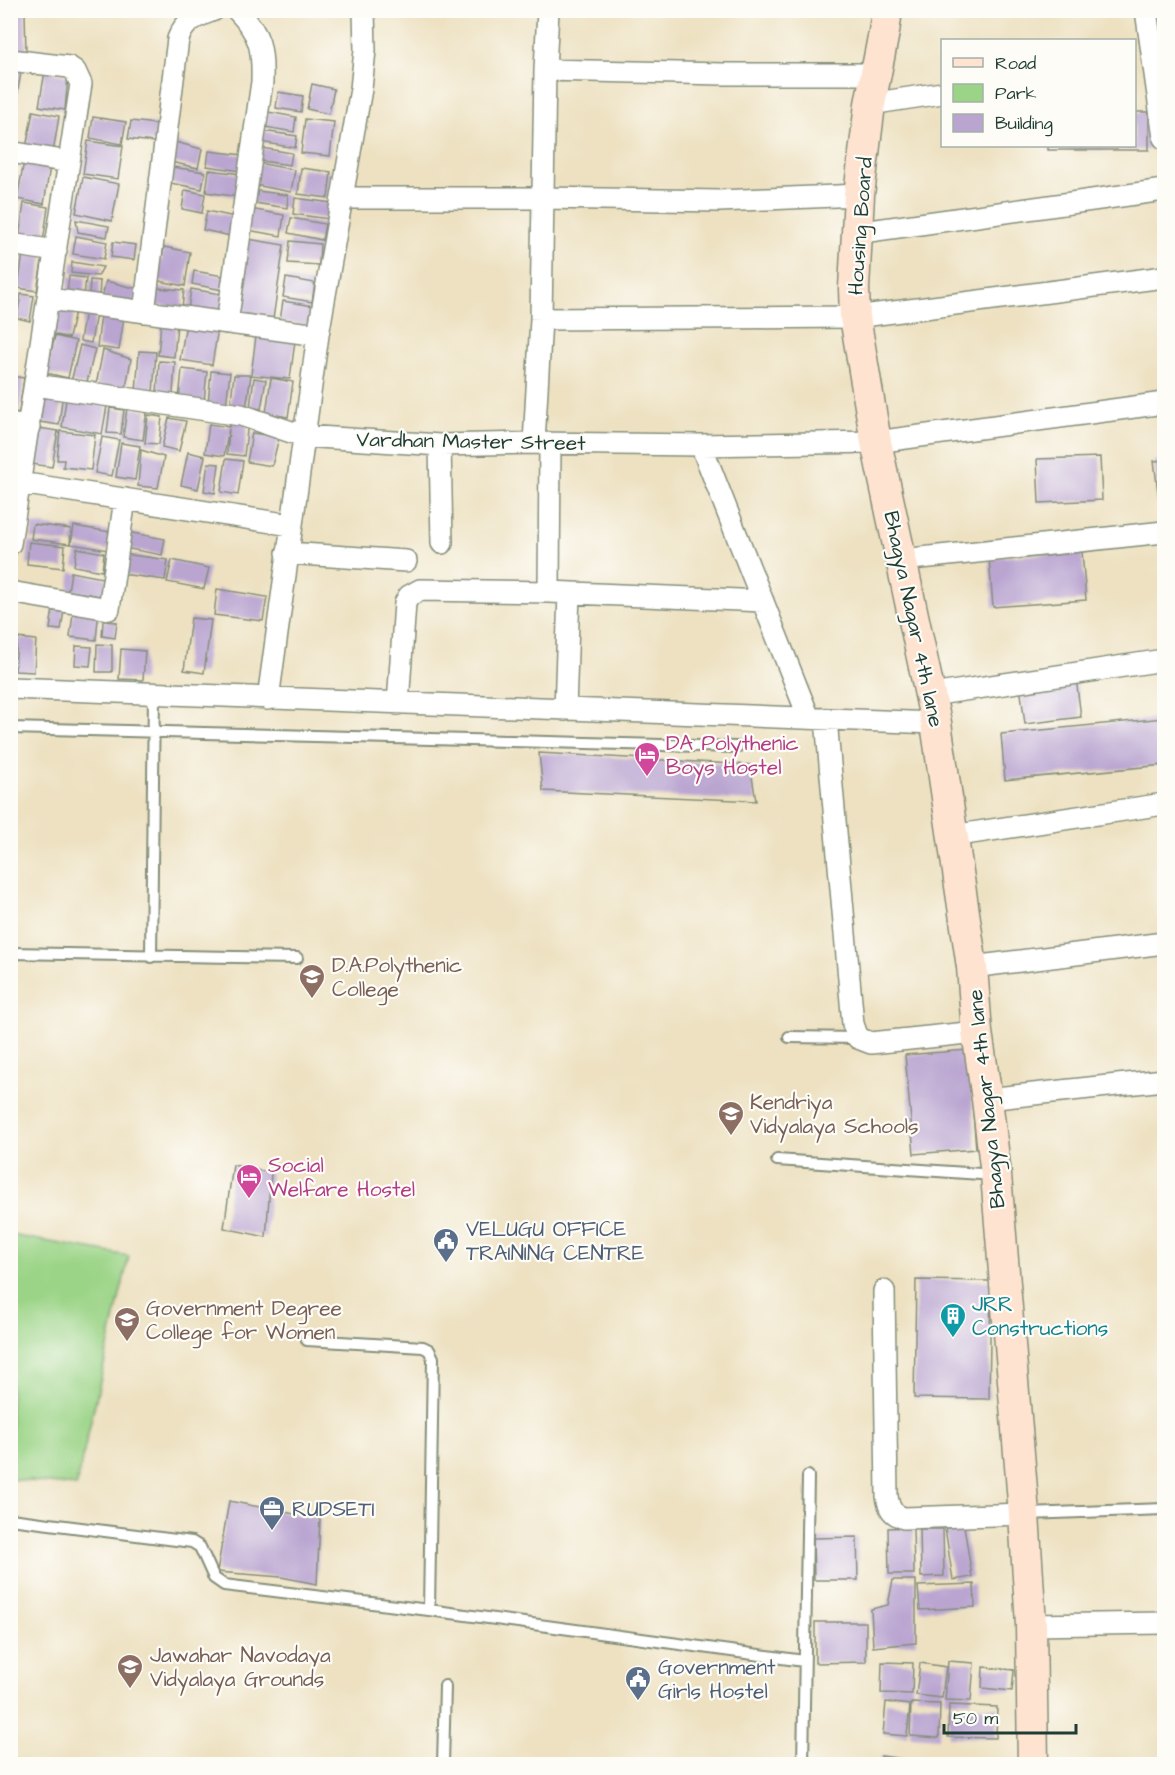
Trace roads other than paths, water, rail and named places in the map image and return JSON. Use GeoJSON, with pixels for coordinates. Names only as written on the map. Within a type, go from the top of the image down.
{"type":"FeatureCollection","features":[{"type":"Feature","properties":{"kind":"main road","name":"Housing Board"},"geometry":{"type":"LineString","coordinates":[[876,441],[855,317],[855,232],[870,104],[888,11]]}},
{"type":"Feature","properties":{"kind":"main road","name":"Bhagya Nagar 4th lane"},"geometry":{"type":"LineString","coordinates":[[876,441],[934,709],[972,967],[977,1032],[996,1175],[1024,1514],[1031,1625],[1033,1764]]}},
{"type":"Feature","properties":{"kind":"street"},"geometry":{"type":"LineString","coordinates":[[144,312],[178,39],[182,27],[188,21],[214,10]]}},
{"type":"Feature","properties":{"kind":"street"},"geometry":{"type":"LineString","coordinates":[[227,323],[262,82],[263,60],[256,33],[237,10]]}},
{"type":"Feature","properties":{"kind":"street"},"geometry":{"type":"LineString","coordinates":[[268,699],[318,335],[344,198],[361,89],[365,50],[364,10]]}},
{"type":"Feature","properties":{"kind":"street"},"geometry":{"type":"LineString","coordinates":[[548,10],[541,319],[542,443],[559,592],[565,710]]}},
{"type":"Feature","properties":{"kind":"street"},"geometry":{"type":"LineString","coordinates":[[1146,10],[1144,62],[1164,138]]}},
{"type":"Feature","properties":{"kind":"street"},"geometry":{"type":"LineString","coordinates":[[10,60],[69,67],[79,76],[81,84],[35,385],[20,425],[20,483],[10,544]]}},
{"type":"Feature","properties":{"kind":"street"},"geometry":{"type":"LineString","coordinates":[[545,70],[876,75]]}},
{"type":"Feature","properties":{"kind":"street"},"geometry":{"type":"LineString","coordinates":[[870,104],[941,93]]}},
{"type":"Feature","properties":{"kind":"street"},"geometry":{"type":"LineString","coordinates":[[10,152],[69,162]]}},
{"type":"Feature","properties":{"kind":"street"},"geometry":{"type":"LineString","coordinates":[[855,232],[1164,190]]}},
{"type":"Feature","properties":{"kind":"street"},"geometry":{"type":"LineString","coordinates":[[344,198],[719,201],[859,195]]}},
{"type":"Feature","properties":{"kind":"street"},"geometry":{"type":"LineString","coordinates":[[10,244],[56,251]]}},
{"type":"Feature","properties":{"kind":"street"},"geometry":{"type":"LineString","coordinates":[[541,319],[855,317],[1164,277]]}},
{"type":"Feature","properties":{"kind":"street"},"geometry":{"type":"LineString","coordinates":[[49,299],[318,335]]}},
{"type":"Feature","properties":{"kind":"street","name":"Vardhan Master Street"},"geometry":{"type":"LineString","coordinates":[[35,385],[241,415],[303,436],[441,445],[542,443],[701,445],[876,441],[1164,403]]}},
{"type":"Feature","properties":{"kind":"street"},"geometry":{"type":"LineString","coordinates":[[441,445],[442,543]]}},
{"type":"Feature","properties":{"kind":"street"},"geometry":{"type":"LineString","coordinates":[[701,445],[763,601],[818,719],[853,1024],[858,1038],[871,1043],[977,1032]]}},
{"type":"Feature","properties":{"kind":"street"},"geometry":{"type":"LineString","coordinates":[[20,483],[291,525]]}},
{"type":"Feature","properties":{"kind":"street"},"geometry":{"type":"LineString","coordinates":[[10,592],[109,609],[124,499]]}},
{"type":"Feature","properties":{"kind":"street"},"geometry":{"type":"LineString","coordinates":[[902,560],[1164,532]]}},
{"type":"Feature","properties":{"kind":"street"},"geometry":{"type":"LineString","coordinates":[[287,553],[406,561]]}},
{"type":"Feature","properties":{"kind":"street"},"geometry":{"type":"LineString","coordinates":[[398,704],[405,603],[414,592],[420,590],[559,592],[763,601]]}},
{"type":"Feature","properties":{"kind":"street"},"geometry":{"type":"LineString","coordinates":[[10,688],[818,719],[934,709],[1164,660]]}},
{"type":"Feature","properties":{"kind":"street"},"geometry":{"type":"LineString","coordinates":[[952,836],[1164,804]]}},
{"type":"Feature","properties":{"kind":"street"},"geometry":{"type":"LineString","coordinates":[[972,967],[1164,943]]}},
{"type":"Feature","properties":{"kind":"street"},"geometry":{"type":"LineString","coordinates":[[987,1099],[1164,1080]]}},
{"type":"Feature","properties":{"kind":"street"},"geometry":{"type":"LineString","coordinates":[[884,1291],[887,1496],[889,1507],[894,1515],[904,1518],[1024,1514]]}},
{"type":"Feature","properties":{"kind":"street"},"geometry":{"type":"LineString","coordinates":[[1031,1625],[1164,1623]]}},
{"type":"Feature","properties":{"kind":"lane"},"geometry":{"type":"LineString","coordinates":[[151,957],[154,694]]}},
{"type":"Feature","properties":{"kind":"lane"},"geometry":{"type":"LineString","coordinates":[[10,728],[737,747]]}},
{"type":"Feature","properties":{"kind":"lane"},"geometry":{"type":"LineString","coordinates":[[10,953],[297,958]]}},
{"type":"Feature","properties":{"kind":"lane"},"geometry":{"type":"LineString","coordinates":[[789,1036],[858,1038]]}},
{"type":"Feature","properties":{"kind":"lane"},"geometry":{"type":"LineString","coordinates":[[777,1160],[996,1175]]}},
{"type":"Feature","properties":{"kind":"lane"},"geometry":{"type":"LineString","coordinates":[[308,1340],[423,1347],[429,1350],[433,1358],[429,1610]]}},
{"type":"Feature","properties":{"kind":"lane"},"geometry":{"type":"LineString","coordinates":[[803,1764],[808,1476]]}},
{"type":"Feature","properties":{"kind":"lane"},"geometry":{"type":"LineString","coordinates":[[1024,1514],[1164,1509]]}},
{"type":"Feature","properties":{"kind":"lane"},"geometry":{"type":"LineString","coordinates":[[10,1519],[192,1542],[200,1547],[214,1578],[224,1585],[429,1610],[804,1661]]}},
{"type":"Feature","properties":{"kind":"lane"},"geometry":{"type":"LineString","coordinates":[[443,1764],[445,1686]]}},
{"type":"Feature","properties":{"kind":"place","name":"DA Polythenic Boys Hostel"},"geometry":{"type":"Point","coordinates":[647,778]}},
{"type":"Feature","properties":{"kind":"place","name":"D.A.Polythenic College"},"geometry":{"type":"Point","coordinates":[312,1000]}},
{"type":"Feature","properties":{"kind":"place","name":"Kendriya Vidyalaya Schools"},"geometry":{"type":"Point","coordinates":[731,1137]}},
{"type":"Feature","properties":{"kind":"place","name":"Social Welfare Hostel"},"geometry":{"type":"Point","coordinates":[249,1200]}},
{"type":"Feature","properties":{"kind":"place","name":"VELUGU OFFICE TRAINING CENTRE"},"geometry":{"type":"Point","coordinates":[446,1264]}},
{"type":"Feature","properties":{"kind":"place","name":"JRR Constructions"},"geometry":{"type":"Point","coordinates":[953,1339]}},
{"type":"Feature","properties":{"kind":"place","name":"Government Degree College for Women"},"geometry":{"type":"Point","coordinates":[127,1343]}},
{"type":"Feature","properties":{"kind":"place","name":"RUDSETI"},"geometry":{"type":"Point","coordinates":[272,1532]}},
{"type":"Feature","properties":{"kind":"place","name":"Jawahar Navodaya Vidyalaya Grounds"},"geometry":{"type":"Point","coordinates":[130,1690]}},
{"type":"Feature","properties":{"kind":"place","name":"Government Girls Hostel"},"geometry":{"type":"Point","coordinates":[638,1702]}}]}
